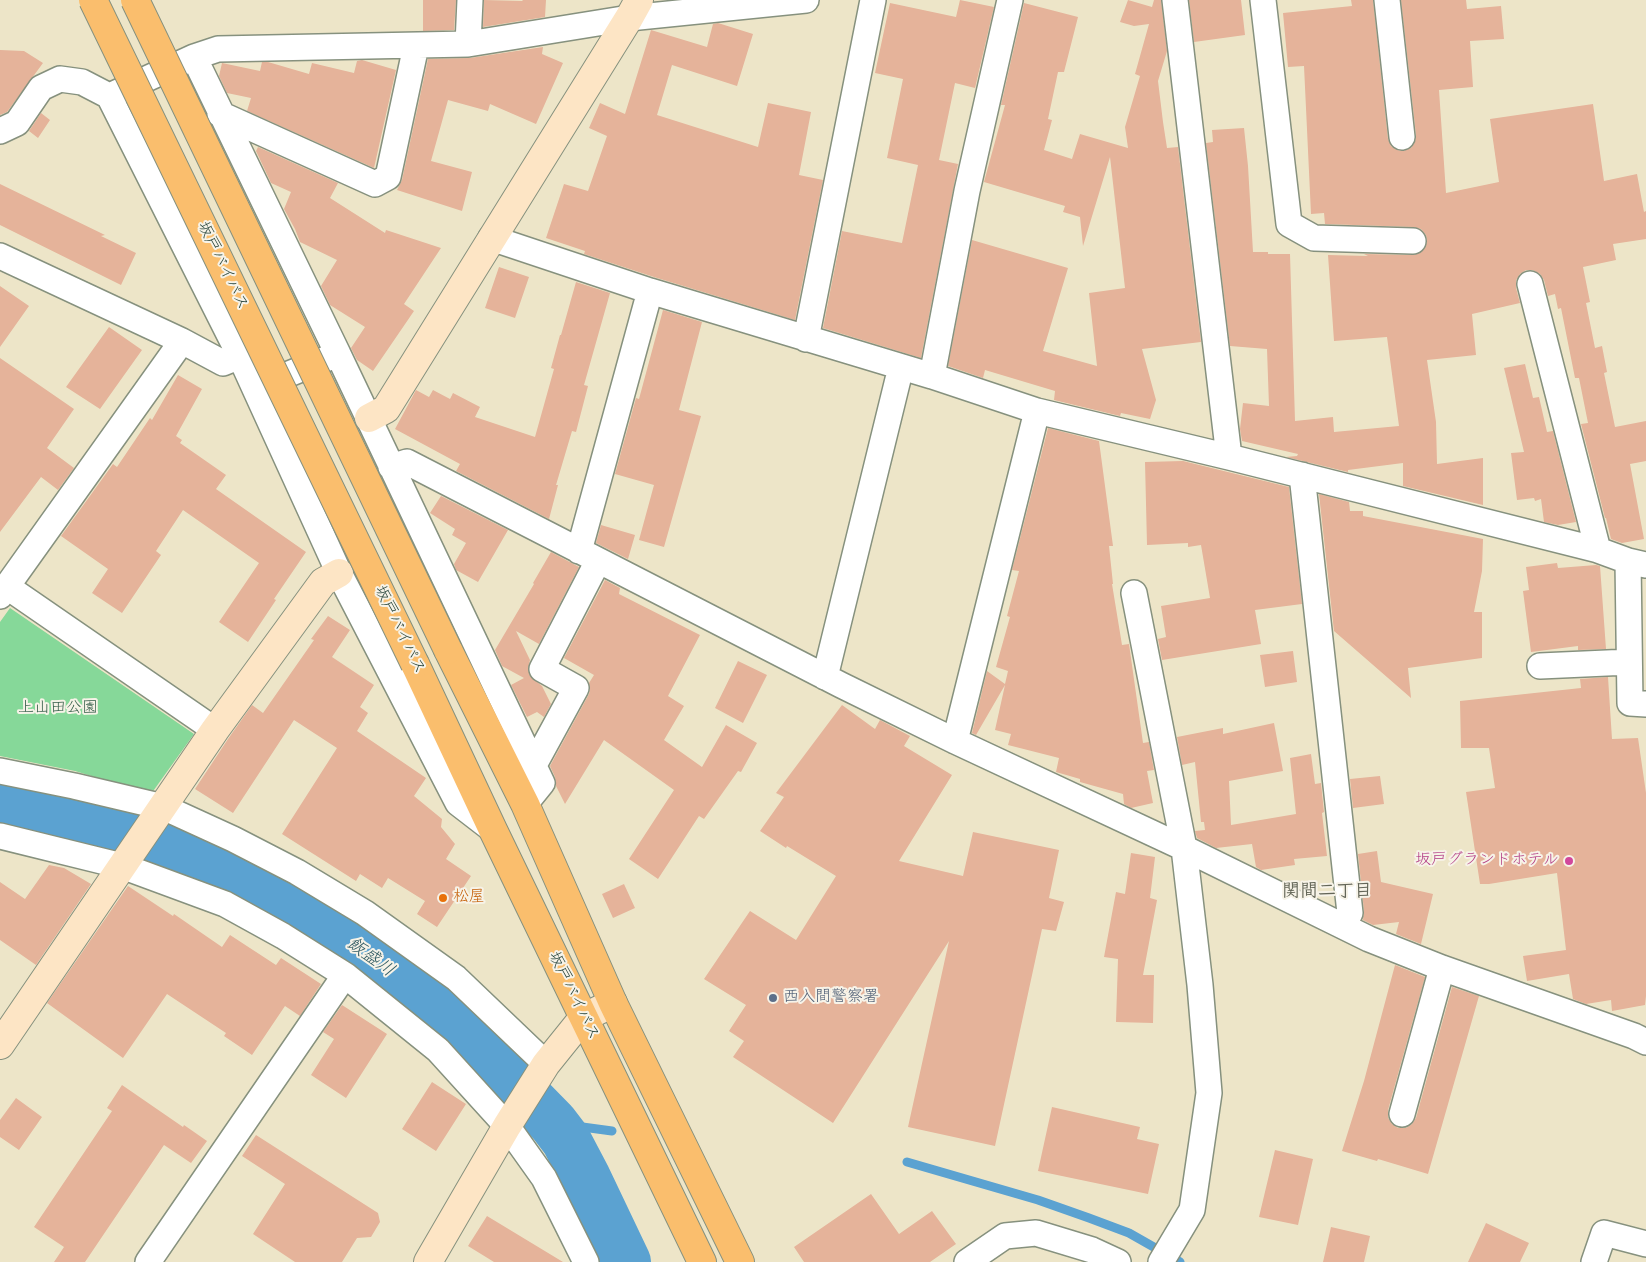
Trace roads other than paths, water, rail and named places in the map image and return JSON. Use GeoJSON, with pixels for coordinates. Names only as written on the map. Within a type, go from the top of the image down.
{"type":"FeatureCollection","features":[{"type":"Feature","properties":{"kind":"highway","name":"坂戸バイパス"},"geometry":{"type":"LineString","coordinates":[[93,0],[702,1262]]}},
{"type":"Feature","properties":{"kind":"highway","name":"坂戸バイパス"},"geometry":{"type":"LineString","coordinates":[[135,0],[448,650],[525,804],[612,1003],[740,1262]]}},
{"type":"Feature","properties":{"kind":"street"},"geometry":{"type":"LineString","coordinates":[[468,44],[470,0]]}},
{"type":"Feature","properties":{"kind":"street"},"geometry":{"type":"LineString","coordinates":[[110,96],[194,57],[218,49],[468,44],[634,9],[806,0]]}},
{"type":"Feature","properties":{"kind":"street"},"geometry":{"type":"LineString","coordinates":[[806,339],[873,0]]}},
{"type":"Feature","properties":{"kind":"street"},"geometry":{"type":"LineString","coordinates":[[932,376],[968,191],[1010,0]]}},
{"type":"Feature","properties":{"kind":"street"},"geometry":{"type":"LineString","coordinates":[[1175,0],[1229,457]]}},
{"type":"Feature","properties":{"kind":"street"},"geometry":{"type":"LineString","coordinates":[[1263,0],[1289,224],[1314,238],[1413,241]]}},
{"type":"Feature","properties":{"kind":"street"},"geometry":{"type":"LineString","coordinates":[[1387,0],[1402,138]]}},
{"type":"Feature","properties":{"kind":"street"},"geometry":{"type":"LineString","coordinates":[[369,418],[386,410],[634,9]]}},
{"type":"Feature","properties":{"kind":"street"},"geometry":{"type":"LineString","coordinates":[[220,114],[376,184],[388,177],[416,46]]}},
{"type":"Feature","properties":{"kind":"street"},"geometry":{"type":"LineString","coordinates":[[194,57],[534,764],[542,783],[525,804]]}},
{"type":"Feature","properties":{"kind":"street"},"geometry":{"type":"LineString","coordinates":[[0,131],[17,122],[42,88],[60,79],[82,82],[110,96],[240,356],[339,573],[458,803],[493,830]]}},
{"type":"Feature","properties":{"kind":"street"},"geometry":{"type":"LineString","coordinates":[[492,238],[650,291],[932,376],[1037,411],[1229,457],[1598,550],[1637,563],[1629,662],[1630,703],[1646,704]]}},
{"type":"Feature","properties":{"kind":"street"},"geometry":{"type":"LineString","coordinates":[[0,256],[182,341],[223,363],[240,356]]}},
{"type":"Feature","properties":{"kind":"street"},"geometry":{"type":"LineString","coordinates":[[1530,284],[1598,550]]}},
{"type":"Feature","properties":{"kind":"street"},"geometry":{"type":"LineString","coordinates":[[534,764],[576,688],[542,669],[588,556],[650,291]]}},
{"type":"Feature","properties":{"kind":"street"},"geometry":{"type":"LineString","coordinates":[[182,341],[3,591],[215,730]]}},
{"type":"Feature","properties":{"kind":"street"},"geometry":{"type":"LineString","coordinates":[[255,388],[338,354]]}},
{"type":"Feature","properties":{"kind":"street"},"geometry":{"type":"LineString","coordinates":[[825,677],[901,367]]}},
{"type":"Feature","properties":{"kind":"street"},"geometry":{"type":"LineString","coordinates":[[955,741],[1037,411]]}},
{"type":"Feature","properties":{"kind":"street"},"geometry":{"type":"LineString","coordinates":[[391,467],[407,462],[825,677],[955,741],[1184,848],[1369,939],[1442,968],[1634,1036],[1646,1042]]}},
{"type":"Feature","properties":{"kind":"street"},"geometry":{"type":"LineString","coordinates":[[1302,476],[1350,913],[1343,925]]}},
{"type":"Feature","properties":{"kind":"street"},"geometry":{"type":"LineString","coordinates":[[0,1045],[215,730],[323,582],[339,573]]}},
{"type":"Feature","properties":{"kind":"street"},"geometry":{"type":"LineString","coordinates":[[1134,593],[1184,848],[1200,985],[1209,1093],[1192,1210],[1161,1262]]}},
{"type":"Feature","properties":{"kind":"street"},"geometry":{"type":"LineString","coordinates":[[1540,666],[1629,662]]}},
{"type":"Feature","properties":{"kind":"street"},"geometry":{"type":"LineString","coordinates":[[0,771],[74,786],[160,811],[233,838],[289,868],[365,913],[456,978],[543,1069]]}},
{"type":"Feature","properties":{"kind":"street"},"geometry":{"type":"LineString","coordinates":[[0,836],[125,861],[225,904],[283,936],[345,975],[438,1050],[511,1120],[544,1178],[586,1262]]}},
{"type":"Feature","properties":{"kind":"street"},"geometry":{"type":"LineString","coordinates":[[1402,1114],[1442,968]]}},
{"type":"Feature","properties":{"kind":"street"},"geometry":{"type":"LineString","coordinates":[[148,1262],[345,975]]}},
{"type":"Feature","properties":{"kind":"street"},"geometry":{"type":"LineString","coordinates":[[428,1262],[543,1069],[583,1018],[612,1003]]}},
{"type":"Feature","properties":{"kind":"street"},"geometry":{"type":"LineString","coordinates":[[966,1262],[1005,1236],[1036,1232],[1092,1250],[1118,1262]]}},
{"type":"Feature","properties":{"kind":"street"},"geometry":{"type":"LineString","coordinates":[[1594,1262],[1604,1233],[1646,1244]]}},
{"type":"Feature","properties":{"kind":"waterway","name":"飯盛川"},"geometry":{"type":"LineString","coordinates":[[0,809],[113,829],[183,851],[286,902],[356,947],[422,997],[504,1073],[553,1123],[566,1140],[586,1178],[626,1262]]}},
{"type":"Feature","properties":{"kind":"waterway"},"geometry":{"type":"LineString","coordinates":[[553,1123],[612,1131]]}},
{"type":"Feature","properties":{"kind":"waterway"},"geometry":{"type":"LineString","coordinates":[[907,1162],[1038,1200],[1089,1218],[1129,1233],[1180,1262]]}},
{"type":"Feature","properties":{"kind":"place","name":"坂戸グランドホテル"},"geometry":{"type":"Point","coordinates":[1569,861]}},
{"type":"Feature","properties":{"kind":"place","name":"松屋"},"geometry":{"type":"Point","coordinates":[443,898]}},
{"type":"Feature","properties":{"kind":"place","name":"西入間警察署"},"geometry":{"type":"Point","coordinates":[773,998]}},
{"type":"Feature","properties":{"kind":"district","name":"関間二丁目"},"geometry":{"type":"Point","coordinates":[1327,892]}},
{"type":"Feature","properties":{"kind":"park label","name":"上山田公園"},"geometry":{"type":"Point","coordinates":[58,709]}}]}
